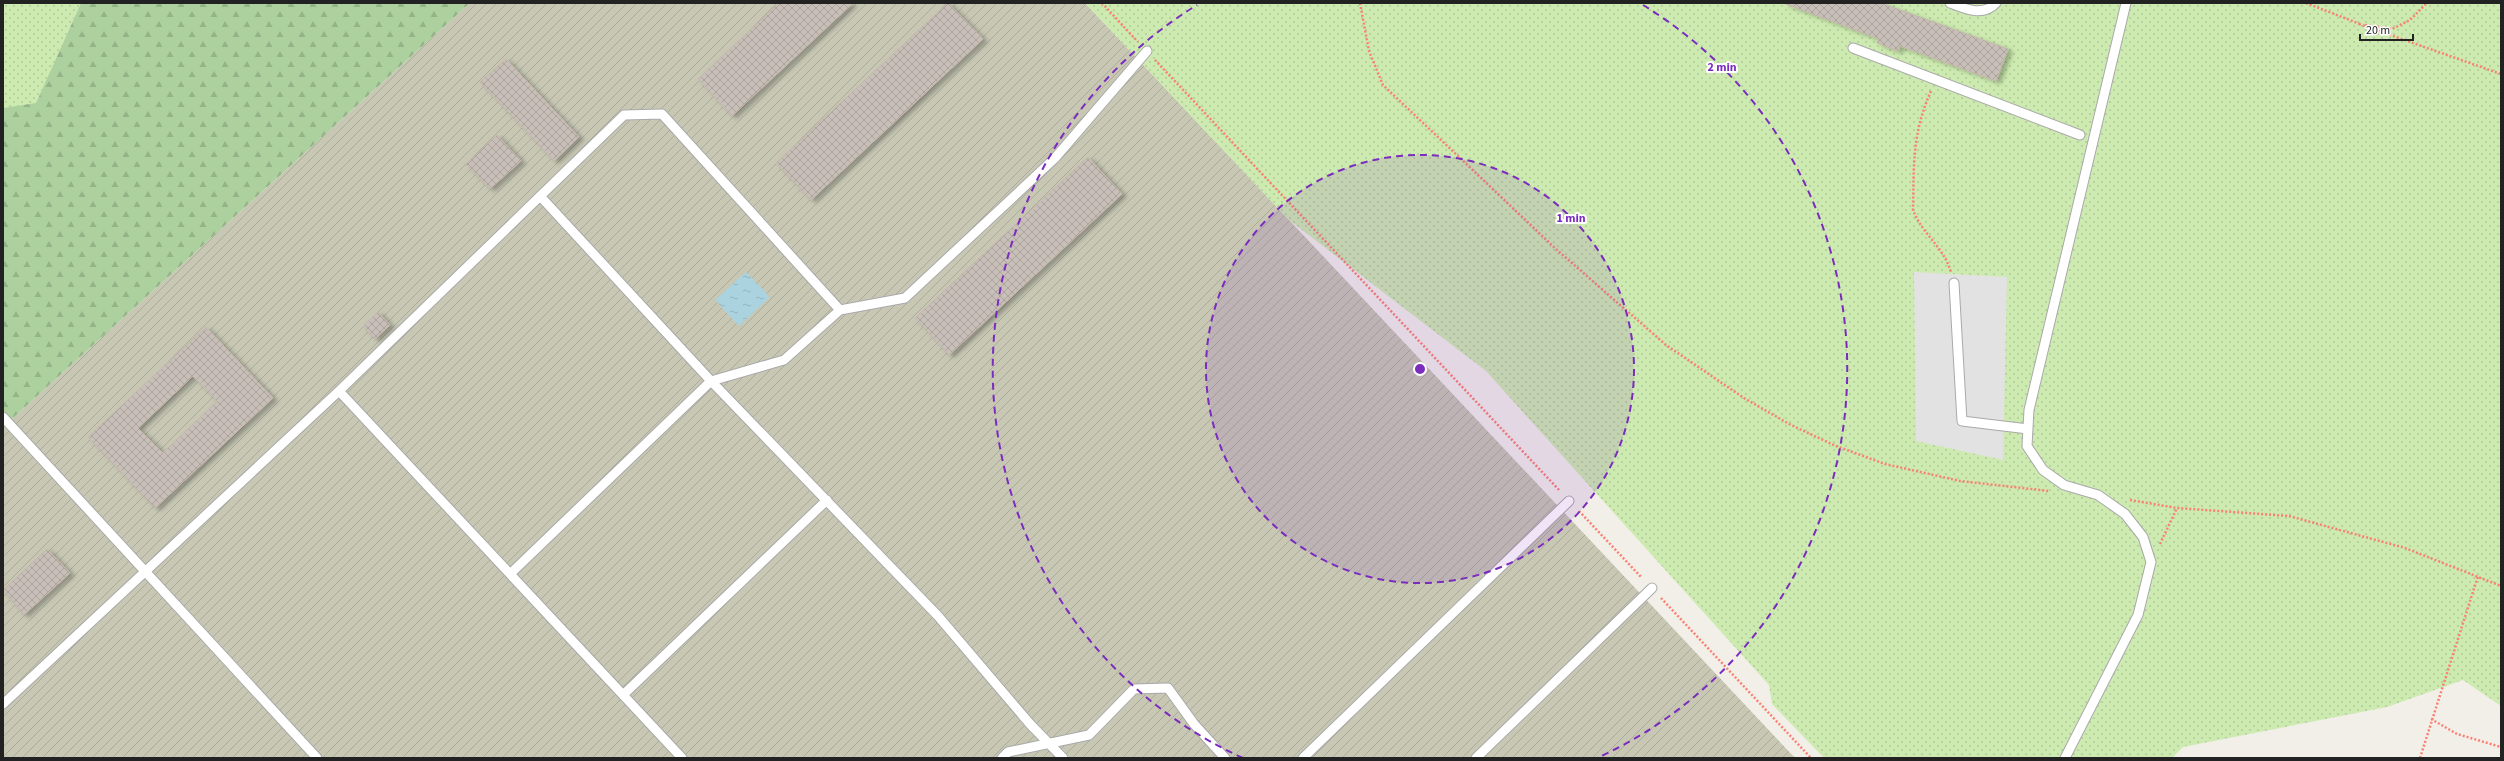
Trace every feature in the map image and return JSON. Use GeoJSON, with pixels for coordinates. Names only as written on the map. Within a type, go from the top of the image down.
{"type":"FeatureCollection","features":[{"type":"Feature","properties":{"kind":"lane"},"geometry":{"type":"LineString","coordinates":[[1950,3],[1974,12],[1992,7],[1996,3]]}},
{"type":"Feature","properties":{"kind":"lane"},"geometry":{"type":"LineString","coordinates":[[2065,758],[2138,615],[2151,562],[2143,537],[2125,514],[2098,495],[2064,485],[2043,470],[2027,446],[2029,410],[2059,292],[2126,3]]}},
{"type":"Feature","properties":{"kind":"lane"},"geometry":{"type":"LineString","coordinates":[[1852,48],[2080,134]]}},
{"type":"Feature","properties":{"kind":"lane"},"geometry":{"type":"LineString","coordinates":[[510,574],[711,380],[784,360],[840,310],[905,298],[1055,158],[1147,51]]}},
{"type":"Feature","properties":{"kind":"lane"},"geometry":{"type":"LineString","coordinates":[[3,704],[340,391],[624,115],[662,114],[840,310]]}},
{"type":"Feature","properties":{"kind":"lane"},"geometry":{"type":"LineString","coordinates":[[540,196],[711,380],[938,616],[1063,758]]}},
{"type":"Feature","properties":{"kind":"lane"},"geometry":{"type":"LineString","coordinates":[[1954,283],[1962,421],[2028,429]]}},
{"type":"Feature","properties":{"kind":"lane"},"geometry":{"type":"LineString","coordinates":[[340,391],[682,758]]}},
{"type":"Feature","properties":{"kind":"lane"},"geometry":{"type":"LineString","coordinates":[[3,417],[144,573],[317,758]]}},
{"type":"Feature","properties":{"kind":"lane"},"geometry":{"type":"LineString","coordinates":[[623,696],[827,500]]}},
{"type":"Feature","properties":{"kind":"lane"},"geometry":{"type":"LineString","coordinates":[[1302,758],[1569,501]]}},
{"type":"Feature","properties":{"kind":"lane"},"geometry":{"type":"LineString","coordinates":[[1476,758],[1652,588]]}},
{"type":"Feature","properties":{"kind":"lane"},"geometry":{"type":"LineString","coordinates":[[1002,758],[1008,752],[1048,742],[1089,735],[1134,689],[1168,688],[1194,724],[1225,758]]}},
{"type":"Feature","properties":{"kind":"path"},"geometry":{"type":"LineString","coordinates":[[1102,3],[1811,758]]}},
{"type":"Feature","properties":{"kind":"path"},"geometry":{"type":"LineString","coordinates":[[1360,3],[1362,21],[1369,51],[1383,85],[1557,250],[1666,345],[1744,398],[1791,425],[1836,446],[1885,464],[1918,472],[2006,488]]}},
{"type":"Feature","properties":{"kind":"path"},"geometry":{"type":"LineString","coordinates":[[2306,3],[2359,24],[2501,74]]}},
{"type":"Feature","properties":{"kind":"path"},"geometry":{"type":"LineString","coordinates":[[2359,24],[2392,29],[2410,20],[2427,3]]}},
{"type":"Feature","properties":{"kind":"path"},"geometry":{"type":"LineString","coordinates":[[1936,80],[1919,121],[1915,138],[1913,210],[1917,219],[1946,257],[1954,283]]}},
{"type":"Feature","properties":{"kind":"path"},"geometry":{"type":"LineString","coordinates":[[2122,499],[2177,508],[2289,516],[2405,548],[2501,586]]}},
{"type":"Feature","properties":{"kind":"path"},"geometry":{"type":"LineString","coordinates":[[2151,562],[2177,508]]}},
{"type":"Feature","properties":{"kind":"path"},"geometry":{"type":"LineString","coordinates":[[2420,758],[2431,719],[2478,576]]}},
{"type":"Feature","properties":{"kind":"path"},"geometry":{"type":"LineString","coordinates":[[2431,719],[2457,734],[2501,747]]}},
{"type":"Feature","properties":{"kind":"shaded area"},"geometry":{"type":"Polygon","coordinates":[[[470,3],[1085,3],[1795,758],[3,758],[3,427],[470,3]]]}},
{"type":"Feature","properties":{"kind":"shaded area"},"geometry":{"type":"Polygon","coordinates":[[[1914,272],[2007,277],[2003,460],[1916,441],[1914,272]]]}},
{"type":"Feature","properties":{"kind":"green space"},"geometry":{"type":"Polygon","coordinates":[[[3,3],[81,3],[36,104],[3,108],[3,3]]]}},
{"type":"Feature","properties":{"kind":"green space"},"geometry":{"type":"Polygon","coordinates":[[[81,3],[470,3],[3,427],[3,108],[36,103],[81,3]]]}},
{"type":"Feature","properties":{"kind":"green space"},"geometry":{"type":"Polygon","coordinates":[[[1085,3],[2501,3],[2501,706],[2463,680],[2387,707],[2183,747],[2172,758],[1824,758],[1772,704],[1769,685],[1486,371],[1289,220],[1085,3]]]}},
{"type":"Feature","properties":{"kind":"water"},"geometry":{"type":"Polygon","coordinates":[[[746,272],[770,297],[739,326],[715,300],[746,272]]]}},
{"type":"Feature","properties":{"kind":"building"},"geometry":{"type":"Polygon","coordinates":[[[779,3],[853,3],[732,116],[698,79],[779,3]]]}},
{"type":"Feature","properties":{"kind":"building"},"geometry":{"type":"Polygon","coordinates":[[[948,3],[983,39],[811,200],[776,163],[948,3]]]}},
{"type":"Feature","properties":{"kind":"building"},"geometry":{"type":"Polygon","coordinates":[[[1783,3],[1881,3],[2008,49],[1996,81],[1900,46],[1898,51],[1877,43],[1879,39],[1783,3]]]}},
{"type":"Feature","properties":{"kind":"building"},"geometry":{"type":"Polygon","coordinates":[[[506,59],[579,137],[554,161],[480,82],[506,59]]]}},
{"type":"Feature","properties":{"kind":"building"},"geometry":{"type":"Polygon","coordinates":[[[497,135],[521,161],[490,189],[466,164],[497,135]]]}},
{"type":"Feature","properties":{"kind":"building"},"geometry":{"type":"Polygon","coordinates":[[[1088,157],[1122,194],[949,355],[915,318],[1088,157]]]}},
{"type":"Feature","properties":{"kind":"building"},"geometry":{"type":"Polygon","coordinates":[[[378,312],[390,325],[375,339],[363,326],[378,312]]]}},
{"type":"Feature","properties":{"kind":"building"},"geometry":{"type":"Polygon","coordinates":[[[206,327],[273,398],[155,508],[88,437],[206,327]],[[193,376],[138,428],[163,453],[217,401],[193,376]]]}},
{"type":"Feature","properties":{"kind":"building"},"geometry":{"type":"Polygon","coordinates":[[[47,549],[70,573],[24,615],[3,590],[47,549]]]}}]}
